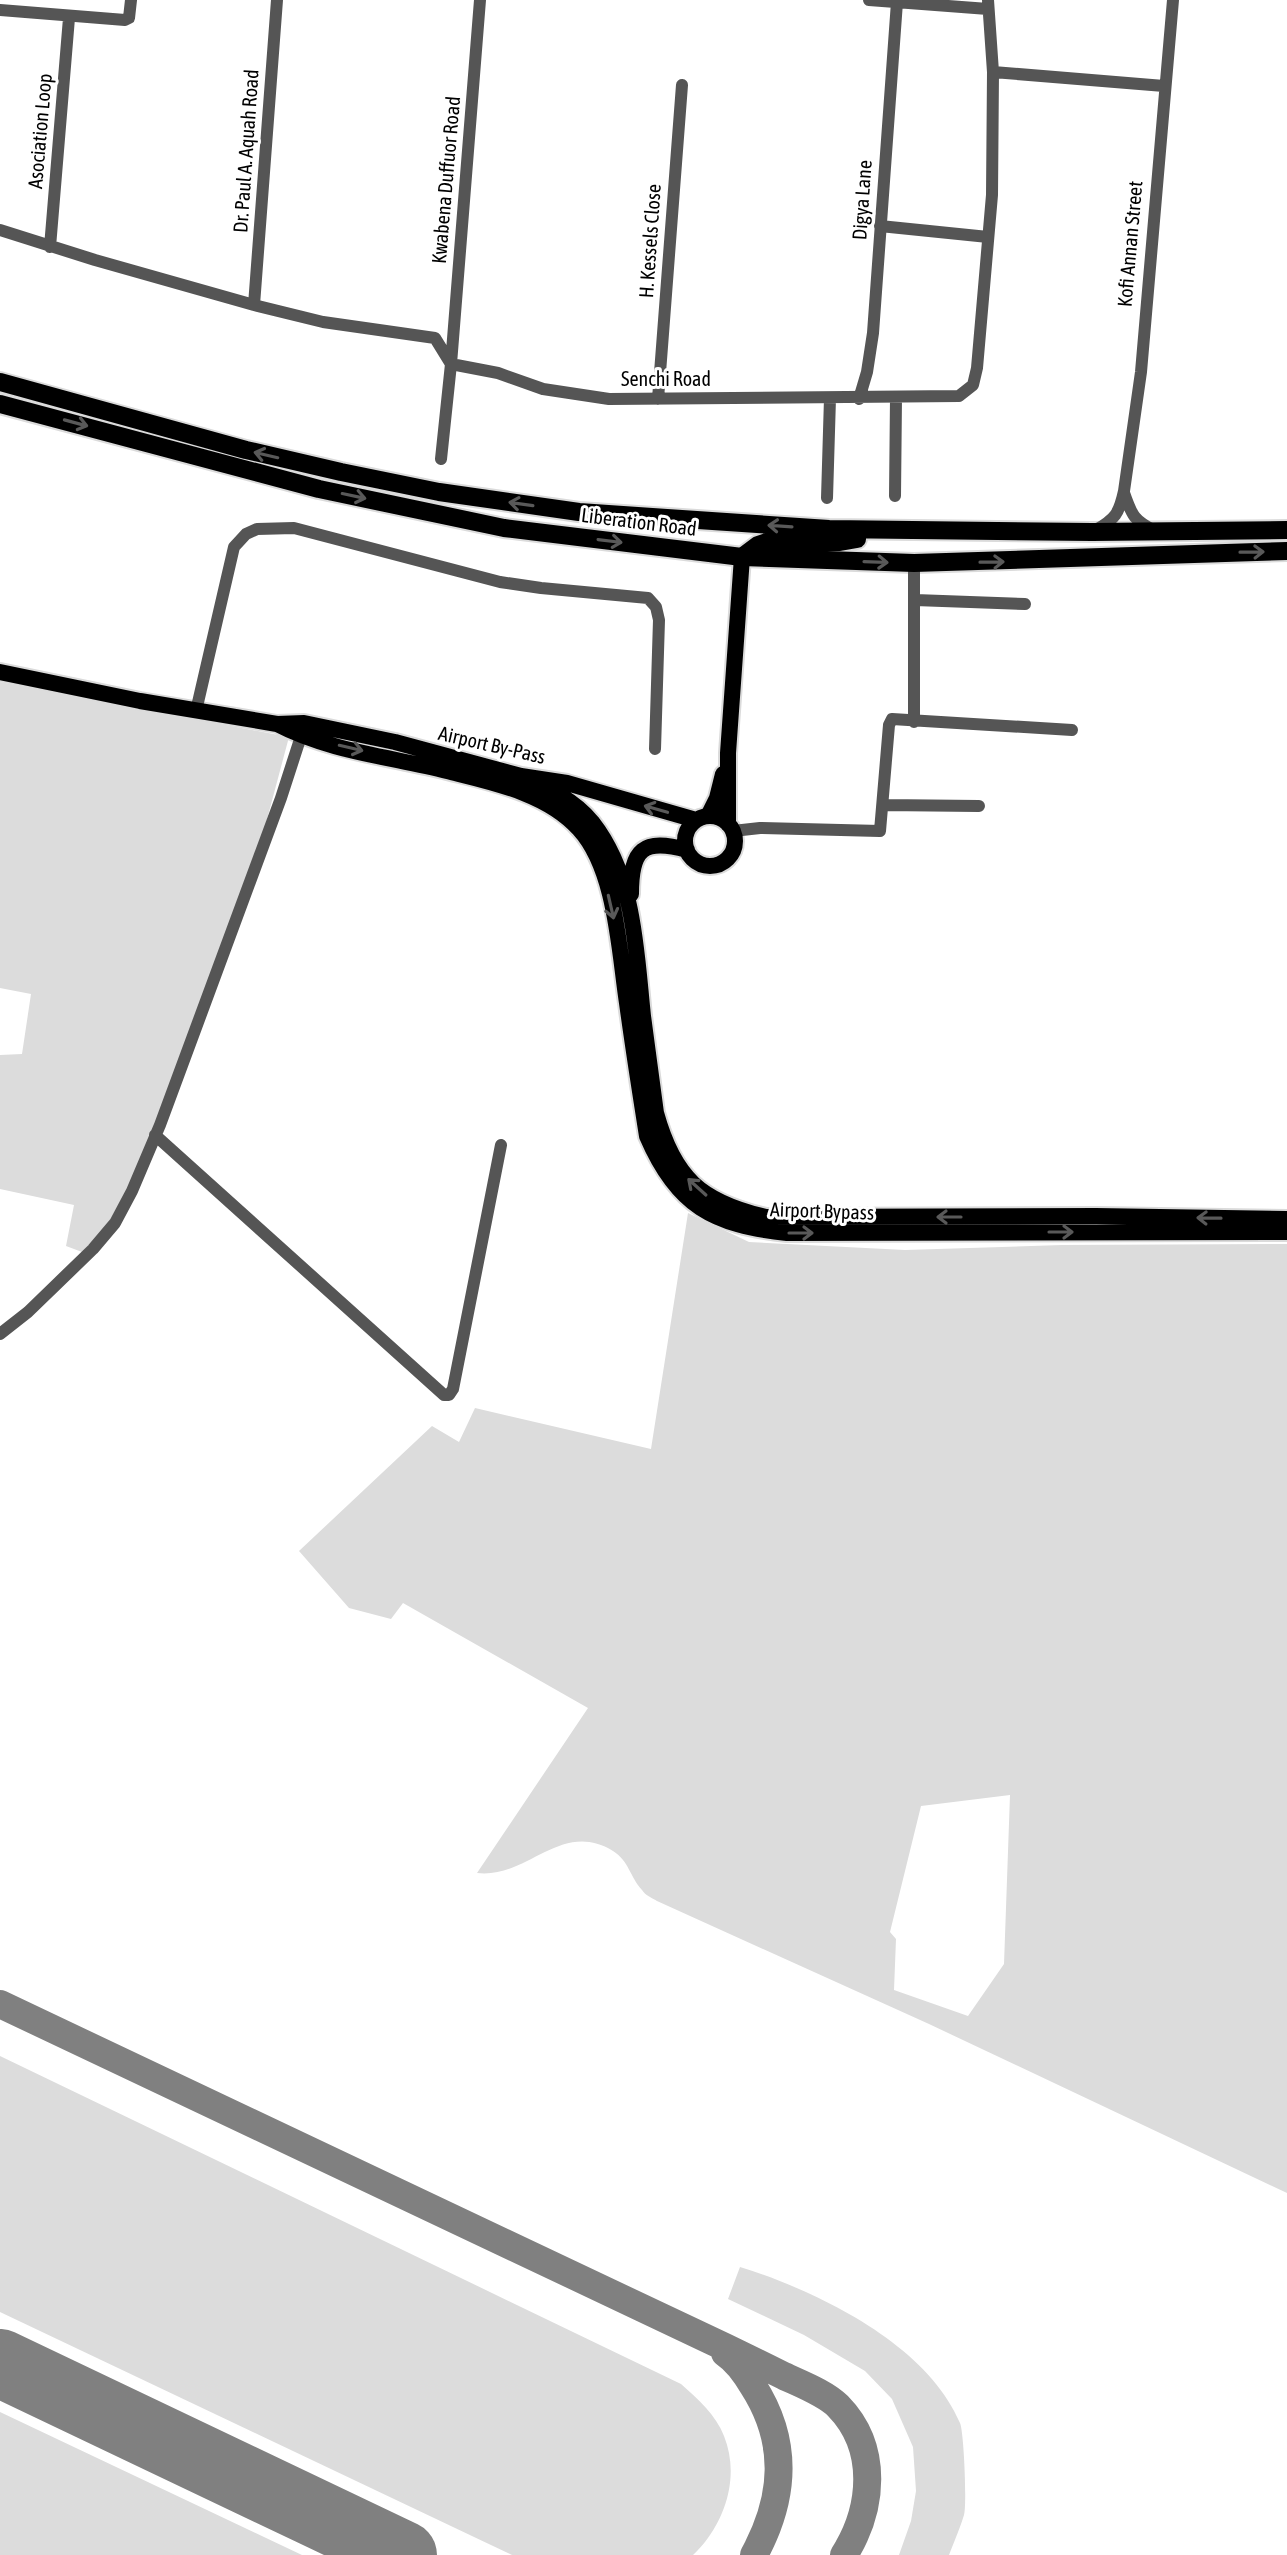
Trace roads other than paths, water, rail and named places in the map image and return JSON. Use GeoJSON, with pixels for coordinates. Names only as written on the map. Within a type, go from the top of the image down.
{"type":"FeatureCollection","features":[{"type":"Feature","properties":{"kind":"highway","name":"Liberation Road"},"geometry":{"type":"LineString","coordinates":[[0,382],[246,450],[439,492],[579,512],[829,529],[1092,532],[1287,530]]}},
{"type":"Feature","properties":{"kind":"highway","name":"Liberation Road"},"geometry":{"type":"LineString","coordinates":[[0,404],[319,489],[504,528],[742,557],[914,563],[1287,551]]}},
{"type":"Feature","properties":{"kind":"highway"},"geometry":{"type":"LineString","coordinates":[[742,557],[762,543],[840,542],[878,535],[886,530]]}},
{"type":"Feature","properties":{"kind":"main road"},"geometry":{"type":"LineString","coordinates":[[728,753],[717,798],[686,833],[687,850],[693,859],[703,865],[725,861],[732,853],[735,842],[731,827],[728,753],[742,557]]}},
{"type":"Feature","properties":{"kind":"main road","name":"Airport By-Pass"},"geometry":{"type":"LineString","coordinates":[[0,672],[277,724],[449,771],[518,783],[567,783],[702,818]]}},
{"type":"Feature","properties":{"kind":"main road","name":"Airport Bypass"},"geometry":{"type":"LineString","coordinates":[[518,783],[561,795],[592,822],[603,838],[631,908],[656,1113],[663,1140],[682,1173],[710,1198],[727,1207],[766,1217],[792,1218],[1096,1216],[1287,1219]]}},
{"type":"Feature","properties":{"kind":"main road","name":"Airport Bypass"},"geometry":{"type":"LineString","coordinates":[[518,783],[531,796],[579,828],[597,856],[614,916],[647,1136],[662,1168],[676,1187],[705,1212],[745,1227],[787,1233],[1287,1232]]}},
{"type":"Feature","properties":{"kind":"main road"},"geometry":{"type":"LineString","coordinates":[[702,818],[723,819],[731,827]]}},
{"type":"Feature","properties":{"kind":"main road"},"geometry":{"type":"LineString","coordinates":[[631,908],[631,873],[639,855],[658,844],[687,850]]}},
{"type":"Feature","properties":{"kind":"street"},"geometry":{"type":"LineString","coordinates":[[0,10],[69,18],[125,20],[129,18],[131,0]]}},
{"type":"Feature","properties":{"kind":"street","name":"Dr. Paul A. Aquah Road"},"geometry":{"type":"LineString","coordinates":[[254,305],[277,0]]}},
{"type":"Feature","properties":{"kind":"street","name":"Kwabena Duffuor Road"},"geometry":{"type":"LineString","coordinates":[[441,459],[480,0]]}},
{"type":"Feature","properties":{"kind":"street"},"geometry":{"type":"LineString","coordinates":[[869,0],[988,4]]}},
{"type":"Feature","properties":{"kind":"street","name":"Kofi Annan Street"},"geometry":{"type":"LineString","coordinates":[[1092,532],[1114,519],[1124,491],[1141,372],[1173,0]]}},
{"type":"Feature","properties":{"kind":"street","name":"Digya Lane"},"geometry":{"type":"LineString","coordinates":[[859,399],[873,333],[897,2]]}},
{"type":"Feature","properties":{"kind":"street","name":"Senchi Road"},"geometry":{"type":"LineString","coordinates":[[451,364],[498,373],[543,389],[609,399],[859,399],[959,396],[965,393],[973,385],[977,368],[992,195],[993,72],[988,4]]}},
{"type":"Feature","properties":{"kind":"street","name":"Asociation Loop"},"geometry":{"type":"LineString","coordinates":[[50,247],[69,18]]}},
{"type":"Feature","properties":{"kind":"street"},"geometry":{"type":"LineString","coordinates":[[993,72],[1164,86]]}},
{"type":"Feature","properties":{"kind":"street","name":"H. Kessels Close"},"geometry":{"type":"LineString","coordinates":[[658,399],[682,85]]}},
{"type":"Feature","properties":{"kind":"street"},"geometry":{"type":"LineString","coordinates":[[880,226],[988,237]]}},
{"type":"Feature","properties":{"kind":"street"},"geometry":{"type":"LineString","coordinates":[[0,230],[254,305],[323,322],[435,338],[451,364]]}},
{"type":"Feature","properties":{"kind":"street"},"geometry":{"type":"LineString","coordinates":[[827,498],[830,398]]}},
{"type":"Feature","properties":{"kind":"street"},"geometry":{"type":"LineString","coordinates":[[895,496],[896,398]]}},
{"type":"Feature","properties":{"kind":"street"},"geometry":{"type":"LineString","coordinates":[[1124,491],[1135,519],[1155,531]]}},
{"type":"Feature","properties":{"kind":"street"},"geometry":{"type":"LineString","coordinates":[[196,711],[234,547],[246,534],[257,529],[294,528],[500,582],[648,598],[656,607],[659,620],[655,749]]}},
{"type":"Feature","properties":{"kind":"street"},"geometry":{"type":"LineString","coordinates":[[914,563],[914,722]]}},
{"type":"Feature","properties":{"kind":"street"},"geometry":{"type":"LineString","coordinates":[[915,600],[1025,604]]}},
{"type":"Feature","properties":{"kind":"street"},"geometry":{"type":"LineString","coordinates":[[731,827],[879,832],[882,829],[890,721],[1072,730]]}},
{"type":"Feature","properties":{"kind":"street"},"geometry":{"type":"LineString","coordinates":[[0,1334],[62,1280],[115,1223],[142,1170],[303,730]]}},
{"type":"Feature","properties":{"kind":"street"},"geometry":{"type":"LineString","coordinates":[[883,805],[979,806]]}},
{"type":"Feature","properties":{"kind":"street"},"geometry":{"type":"LineString","coordinates":[[155,1135],[444,1395],[449,1395],[453,1389],[501,1145]]}}]}
